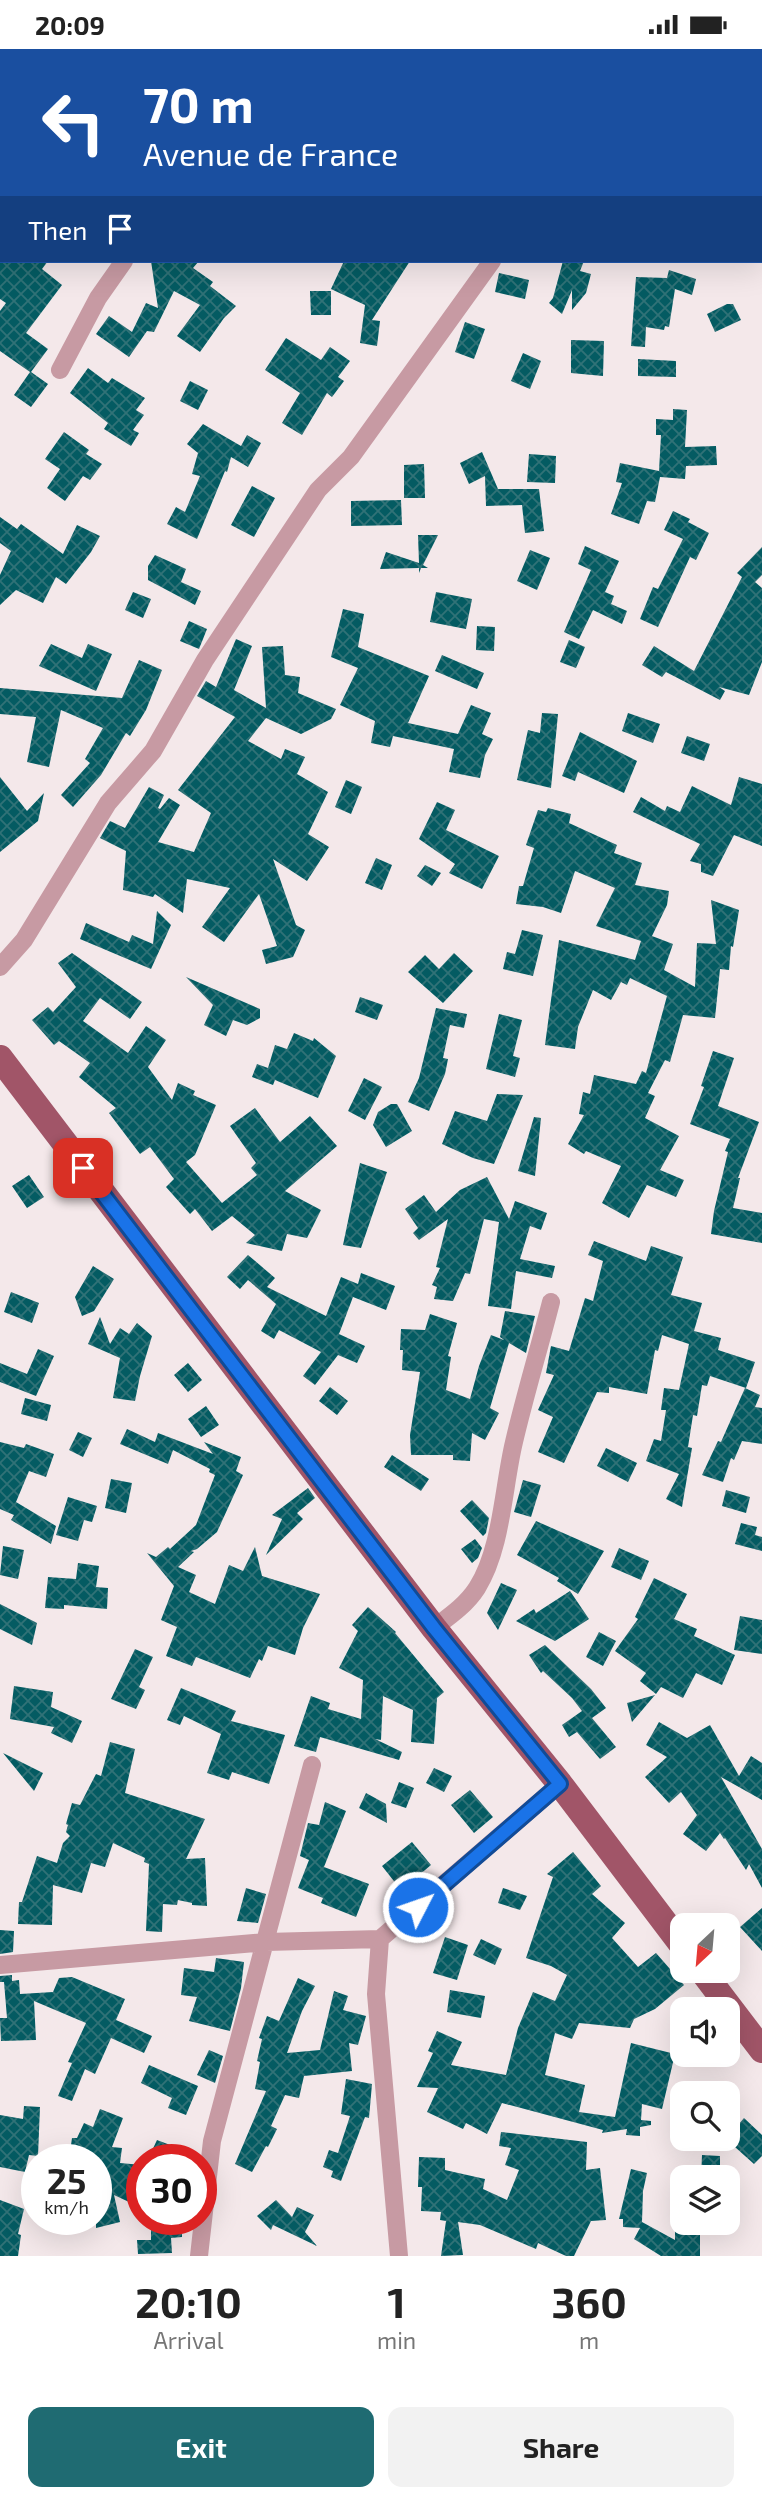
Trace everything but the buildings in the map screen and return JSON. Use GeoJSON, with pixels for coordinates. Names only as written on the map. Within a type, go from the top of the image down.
{"type":"FeatureCollection","features":[{"type":"Feature","properties":{"kind":"main road"},"geometry":{"type":"LineString","coordinates":[[0,1058],[434,1628],[560,1784],[670,1929]]}},
{"type":"Feature","properties":{"kind":"main road"},"geometry":{"type":"LineString","coordinates":[[711,1983],[762,2050]]}},
{"type":"Feature","properties":{"kind":"street"},"geometry":{"type":"LineString","coordinates":[[60,370],[98,297],[123,263]]}},
{"type":"Feature","properties":{"kind":"street"},"geometry":{"type":"LineString","coordinates":[[0,967],[24,940],[108,803],[153,751],[205,660],[318,490],[351,457],[491,263]]}},
{"type":"Feature","properties":{"kind":"street"},"geometry":{"type":"LineString","coordinates":[[434,1628],[466,1604],[486,1568],[494,1545],[514,1443],[551,1302]]}},
{"type":"Feature","properties":{"kind":"street"},"geometry":{"type":"LineString","coordinates":[[199,2256],[212,2141],[312,1765]]}},
{"type":"Feature","properties":{"kind":"street"},"geometry":{"type":"LineString","coordinates":[[0,1965],[266,1942],[380,1939],[560,1784]]}},
{"type":"Feature","properties":{"kind":"street"},"geometry":{"type":"LineString","coordinates":[[380,1939],[376,1994],[399,2256]]}},
{"type":"Feature","properties":{"kind":"route"},"geometry":{"type":"LineString","coordinates":[[83,1168],[434,1628],[560,1784],[418,1907]]}}]}
